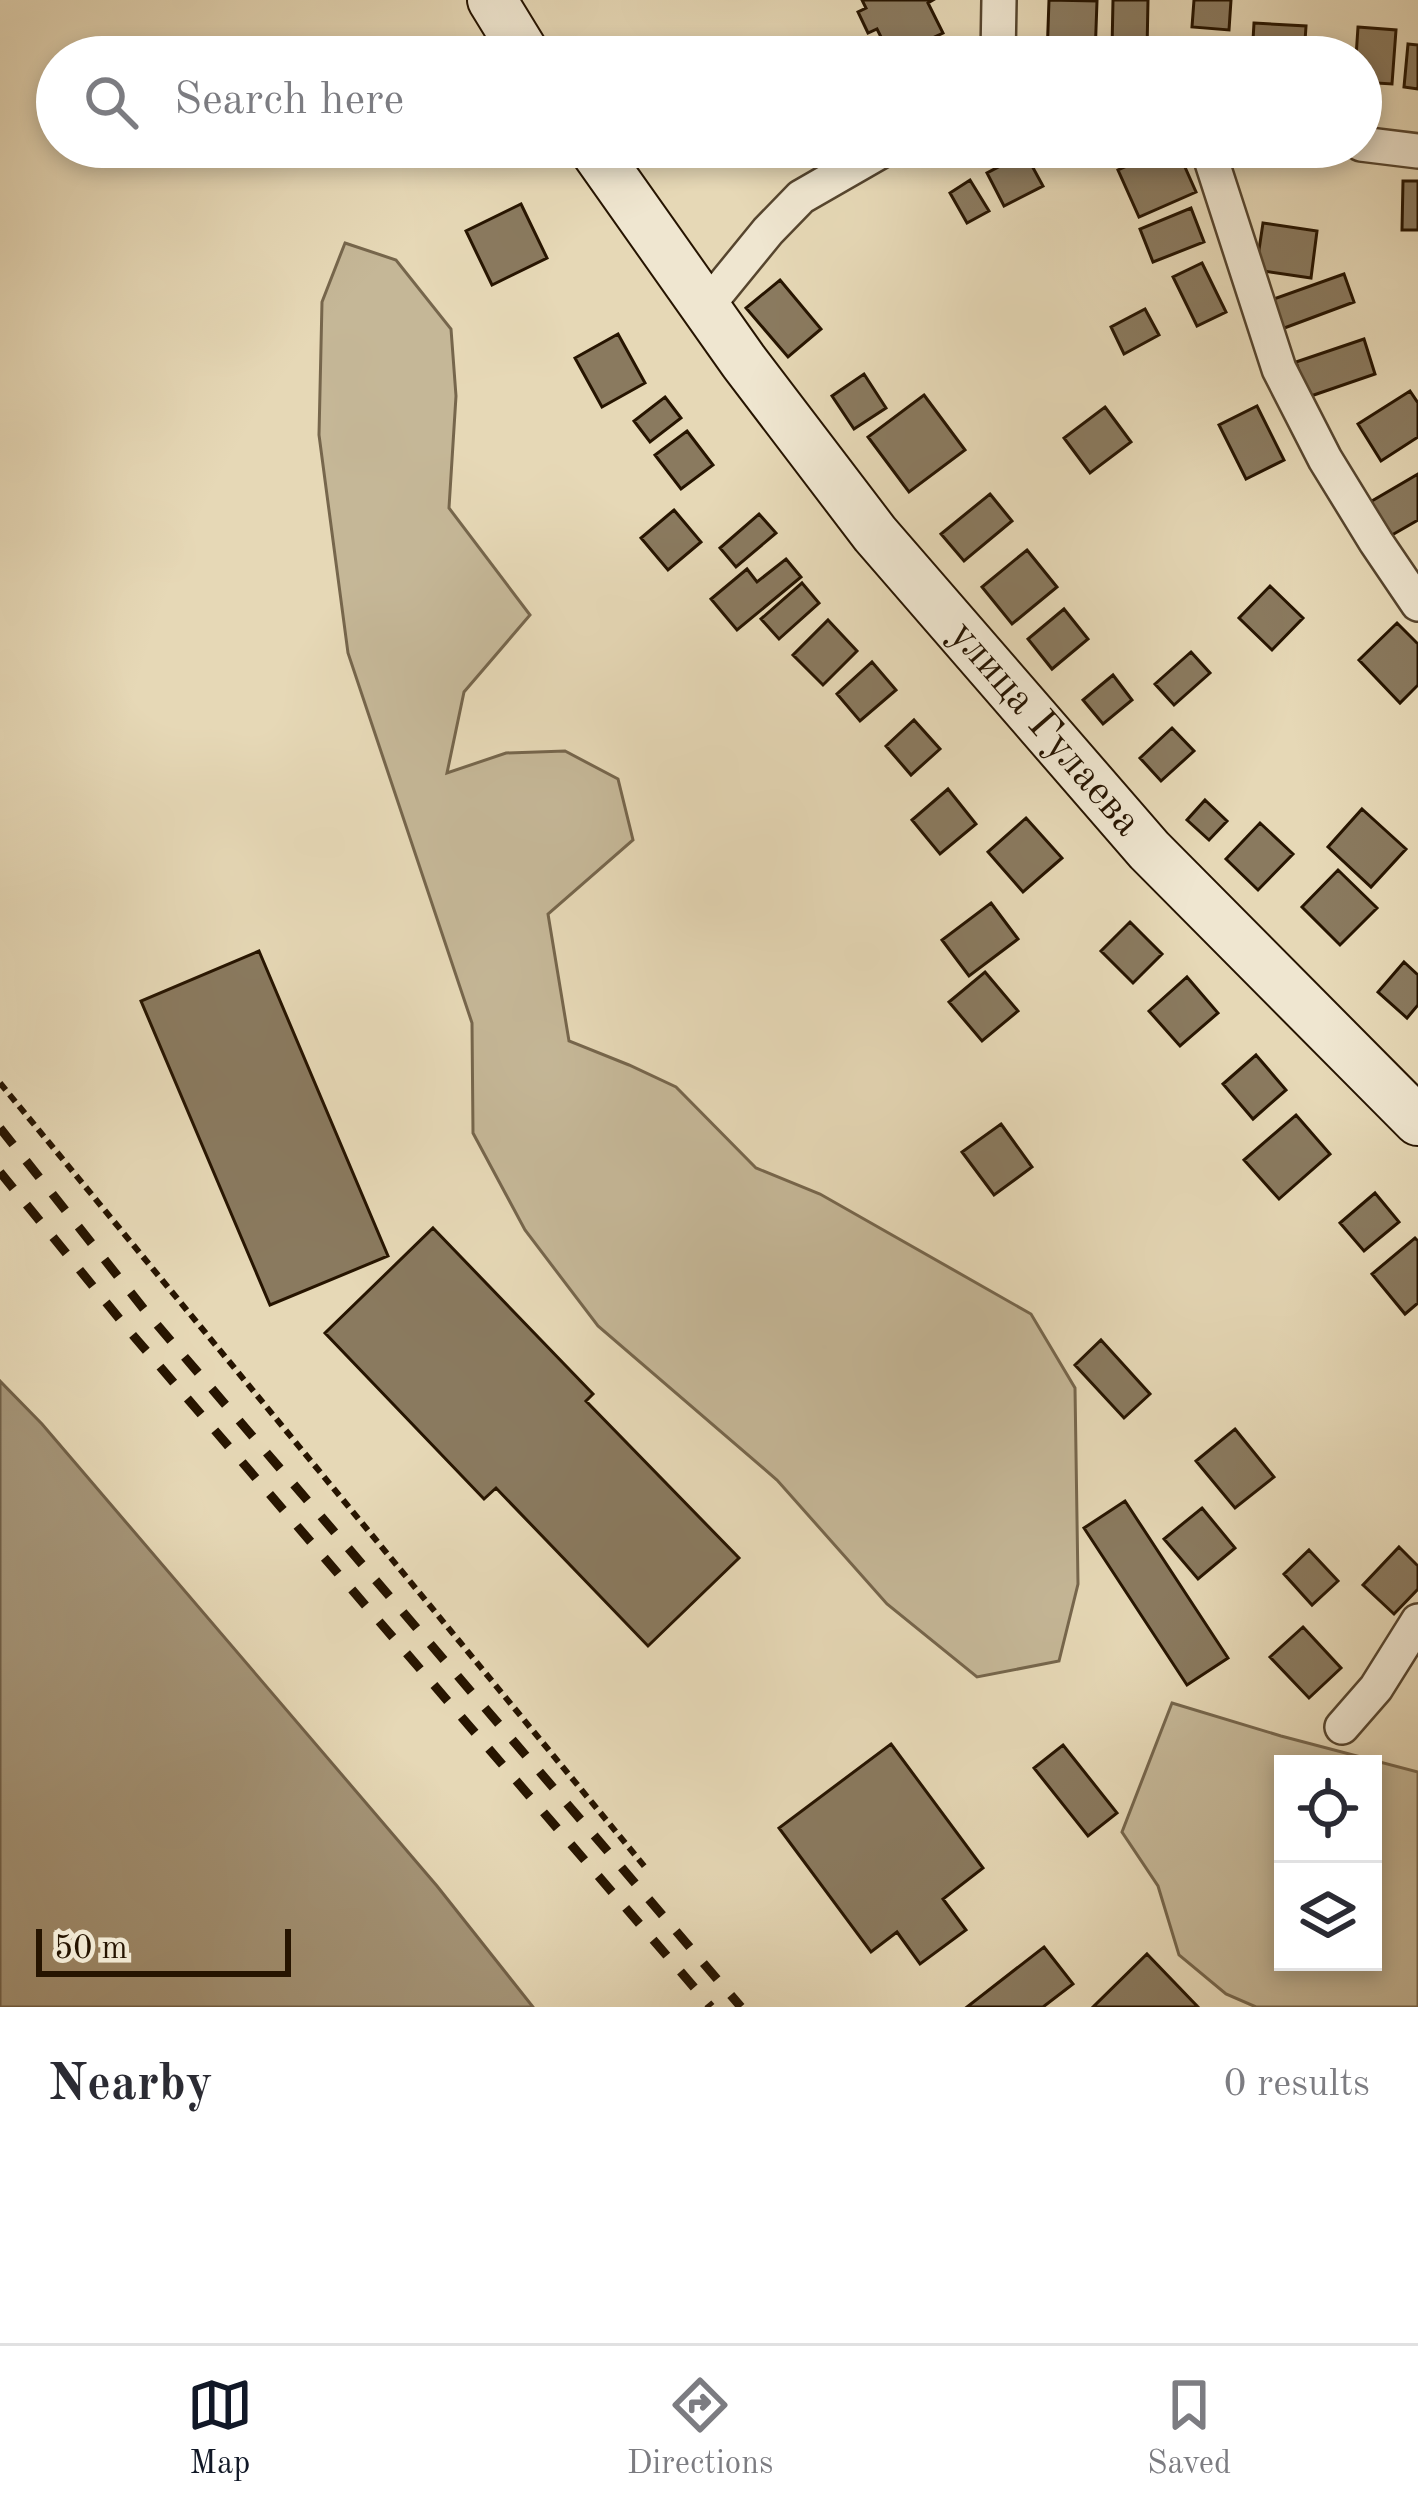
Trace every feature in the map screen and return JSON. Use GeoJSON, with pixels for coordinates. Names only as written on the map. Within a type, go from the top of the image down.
{"type":"FeatureCollection","features":[{"type":"Feature","properties":{"kind":"main road"},"geometry":{"type":"LineString","coordinates":[[492,0],[514,36]]}},
{"type":"Feature","properties":{"kind":"main road","name":"улица Гулаева"},"geometry":{"type":"LineString","coordinates":[[607,168],[874,533],[1149,850],[1418,1121]]}},
{"type":"Feature","properties":{"kind":"street"},"geometry":{"type":"LineString","coordinates":[[998,36],[999,0]]}},
{"type":"Feature","properties":{"kind":"street"},"geometry":{"type":"LineString","coordinates":[[1382,147],[1418,151]]}},
{"type":"Feature","properties":{"kind":"street"},"geometry":{"type":"LineString","coordinates":[[706,308],[801,197],[851,168]]}},
{"type":"Feature","properties":{"kind":"street"},"geometry":{"type":"LineString","coordinates":[[1214,168],[1280,369],[1335,475],[1418,604]]}},
{"type":"Feature","properties":{"kind":"street"},"geometry":{"type":"LineString","coordinates":[[1342,1727],[1376,1688],[1418,1621]]}},
{"type":"Feature","properties":{"kind":"path"},"geometry":{"type":"LineString","coordinates":[[0,1083],[645,1868]]}},
{"type":"Feature","properties":{"kind":"shaded area"},"geometry":{"type":"Polygon","coordinates":[[[345,243],[396,260],[451,329],[456,396],[449,508],[530,615],[464,692],[447,773],[506,753],[565,751],[618,779],[633,840],[548,914],[569,1041],[676,1087],[756,1168],[820,1194],[1031,1314],[1075,1388],[1078,1584],[1059,1661],[977,1677],[887,1604],[777,1480],[598,1326],[525,1230],[473,1133],[472,1023],[348,653],[319,435],[322,302],[345,243]]]}},
{"type":"Feature","properties":{"kind":"shaded area"},"geometry":{"type":"Polygon","coordinates":[[[0,1381],[42,1424],[437,1886],[533,2007],[0,2007],[0,1381]]]}},
{"type":"Feature","properties":{"kind":"shaded area"},"geometry":{"type":"Polygon","coordinates":[[[1172,1703],[1353,1755],[1274,1755],[1274,1971],[1382,1971],[1382,1763],[1418,1772],[1418,2007],[1256,2007],[1226,1994],[1179,1955],[1158,1886],[1122,1832],[1172,1703]]]}},
{"type":"Feature","properties":{"kind":"building"},"geometry":{"type":"Polygon","coordinates":[[[862,0],[933,0],[928,3],[943,33],[880,36],[877,29],[868,33],[858,12],[866,8],[862,0]]]}},
{"type":"Feature","properties":{"kind":"building"},"geometry":{"type":"Polygon","coordinates":[[[1049,0],[1097,1],[1096,36],[1048,36],[1049,0]]]}},
{"type":"Feature","properties":{"kind":"building"},"geometry":{"type":"Polygon","coordinates":[[[1113,0],[1148,0],[1147,36],[1112,36],[1113,0]]]}},
{"type":"Feature","properties":{"kind":"building"},"geometry":{"type":"Polygon","coordinates":[[[1194,0],[1231,0],[1229,30],[1192,27],[1194,0]]]}},
{"type":"Feature","properties":{"kind":"building"},"geometry":{"type":"Polygon","coordinates":[[[1254,23],[1306,26],[1305,36],[1253,36],[1254,23]]]}},
{"type":"Feature","properties":{"kind":"building"},"geometry":{"type":"Polygon","coordinates":[[[1358,27],[1396,30],[1392,84],[1382,83],[1382,36],[1357,36],[1358,27]]]}},
{"type":"Feature","properties":{"kind":"building"},"geometry":{"type":"Polygon","coordinates":[[[1408,44],[1418,45],[1418,89],[1404,87],[1408,44]]]}},
{"type":"Feature","properties":{"kind":"building"},"geometry":{"type":"Polygon","coordinates":[[[996,168],[1033,168],[1043,186],[1004,206],[987,173],[996,168]]]}},
{"type":"Feature","properties":{"kind":"building"},"geometry":{"type":"Polygon","coordinates":[[[1185,168],[1196,192],[1139,217],[1118,170],[1185,168]]]}},
{"type":"Feature","properties":{"kind":"building"},"geometry":{"type":"Polygon","coordinates":[[[970,180],[989,211],[967,223],[950,193],[970,180]]]}},
{"type":"Feature","properties":{"kind":"building"},"geometry":{"type":"Polygon","coordinates":[[[1403,181],[1418,181],[1418,230],[1402,230],[1403,181]]]}},
{"type":"Feature","properties":{"kind":"building"},"geometry":{"type":"Polygon","coordinates":[[[521,204],[547,258],[492,285],[466,231],[521,204]]]}},
{"type":"Feature","properties":{"kind":"building"},"geometry":{"type":"Polygon","coordinates":[[[1191,208],[1204,242],[1153,262],[1140,229],[1191,208]]]}},
{"type":"Feature","properties":{"kind":"building"},"geometry":{"type":"Polygon","coordinates":[[[1263,223],[1317,231],[1311,278],[1256,270],[1263,223]]]}},
{"type":"Feature","properties":{"kind":"building"},"geometry":{"type":"Polygon","coordinates":[[[1202,263],[1226,312],[1197,326],[1173,277],[1202,263]]]}},
{"type":"Feature","properties":{"kind":"building"},"geometry":{"type":"Polygon","coordinates":[[[1344,274],[1354,302],[1279,330],[1268,301],[1344,274]]]}},
{"type":"Feature","properties":{"kind":"building"},"geometry":{"type":"Polygon","coordinates":[[[780,280],[821,329],[788,357],[746,308],[780,280]]]}},
{"type":"Feature","properties":{"kind":"building"},"geometry":{"type":"Polygon","coordinates":[[[1145,309],[1159,335],[1124,354],[1111,327],[1145,309]]]}},
{"type":"Feature","properties":{"kind":"building"},"geometry":{"type":"Polygon","coordinates":[[[618,334],[645,383],[602,407],[575,358],[618,334]]]}},
{"type":"Feature","properties":{"kind":"building"},"geometry":{"type":"Polygon","coordinates":[[[1364,339],[1375,374],[1308,397],[1296,362],[1364,339]]]}},
{"type":"Feature","properties":{"kind":"building"},"geometry":{"type":"Polygon","coordinates":[[[864,374],[886,408],[854,429],[832,396],[864,374]]]}},
{"type":"Feature","properties":{"kind":"building"},"geometry":{"type":"Polygon","coordinates":[[[1410,391],[1418,403],[1418,437],[1381,461],[1358,424],[1410,391]]]}},
{"type":"Feature","properties":{"kind":"building"},"geometry":{"type":"Polygon","coordinates":[[[924,395],[965,450],[909,492],[868,437],[924,395]]]}},
{"type":"Feature","properties":{"kind":"building"},"geometry":{"type":"Polygon","coordinates":[[[665,397],[681,418],[650,442],[634,421],[665,397]]]}},
{"type":"Feature","properties":{"kind":"building"},"geometry":{"type":"Polygon","coordinates":[[[1257,406],[1284,460],[1246,479],[1219,425],[1257,406]]]}},
{"type":"Feature","properties":{"kind":"building"},"geometry":{"type":"Polygon","coordinates":[[[1105,407],[1131,442],[1090,473],[1064,438],[1105,407]]]}},
{"type":"Feature","properties":{"kind":"building"},"geometry":{"type":"Polygon","coordinates":[[[687,431],[713,465],[681,489],[655,455],[687,431]]]}},
{"type":"Feature","properties":{"kind":"building"},"geometry":{"type":"Polygon","coordinates":[[[1418,474],[1418,520],[1385,539],[1365,505],[1418,474]]]}},
{"type":"Feature","properties":{"kind":"building"},"geometry":{"type":"Polygon","coordinates":[[[990,494],[1012,521],[964,561],[941,534],[990,494]]]}},
{"type":"Feature","properties":{"kind":"building"},"geometry":{"type":"Polygon","coordinates":[[[674,510],[701,542],[668,570],[641,538],[674,510]]]}},
{"type":"Feature","properties":{"kind":"building"},"geometry":{"type":"Polygon","coordinates":[[[759,514],[776,533],[736,567],[720,548],[759,514]]]}},
{"type":"Feature","properties":{"kind":"building"},"geometry":{"type":"Polygon","coordinates":[[[1027,550],[1057,587],[1012,624],[982,587],[1027,550]]]}},
{"type":"Feature","properties":{"kind":"building"},"geometry":{"type":"Polygon","coordinates":[[[786,559],[801,577],[737,630],[711,599],[747,569],[757,582],[786,559]]]}},
{"type":"Feature","properties":{"kind":"building"},"geometry":{"type":"Polygon","coordinates":[[[802,583],[819,603],[779,639],[761,619],[802,583]]]}},
{"type":"Feature","properties":{"kind":"building"},"geometry":{"type":"Polygon","coordinates":[[[1270,586],[1303,618],[1272,650],[1239,618],[1270,586]]]}},
{"type":"Feature","properties":{"kind":"building"},"geometry":{"type":"Polygon","coordinates":[[[1064,609],[1088,639],[1052,669],[1028,639],[1064,609]]]}},
{"type":"Feature","properties":{"kind":"building"},"geometry":{"type":"Polygon","coordinates":[[[828,620],[857,651],[823,685],[793,655],[828,620]]]}},
{"type":"Feature","properties":{"kind":"building"},"geometry":{"type":"Polygon","coordinates":[[[1397,623],[1418,644],[1418,685],[1400,703],[1359,660],[1397,623]]]}},
{"type":"Feature","properties":{"kind":"building"},"geometry":{"type":"Polygon","coordinates":[[[1191,652],[1210,673],[1174,705],[1155,684],[1191,652]]]}},
{"type":"Feature","properties":{"kind":"building"},"geometry":{"type":"Polygon","coordinates":[[[872,662],[896,690],[860,721],[837,694],[872,662]]]}},
{"type":"Feature","properties":{"kind":"building"},"geometry":{"type":"Polygon","coordinates":[[[1113,675],[1132,700],[1103,724],[1083,700],[1113,675]]]}},
{"type":"Feature","properties":{"kind":"building"},"geometry":{"type":"Polygon","coordinates":[[[914,720],[940,749],[911,775],[886,746],[914,720]]]}},
{"type":"Feature","properties":{"kind":"building"},"geometry":{"type":"Polygon","coordinates":[[[1172,728],[1194,751],[1161,781],[1140,758],[1172,728]]]}},
{"type":"Feature","properties":{"kind":"building"},"geometry":{"type":"Polygon","coordinates":[[[948,789],[976,824],[940,854],[912,820],[948,789]]]}},
{"type":"Feature","properties":{"kind":"building"},"geometry":{"type":"Polygon","coordinates":[[[1205,800],[1227,821],[1209,840],[1187,820],[1205,800]]]}},
{"type":"Feature","properties":{"kind":"building"},"geometry":{"type":"Polygon","coordinates":[[[1362,809],[1406,849],[1371,887],[1328,847],[1362,809]]]}},
{"type":"Feature","properties":{"kind":"building"},"geometry":{"type":"Polygon","coordinates":[[[1026,818],[1062,858],[1023,892],[988,852],[1026,818]]]}},
{"type":"Feature","properties":{"kind":"building"},"geometry":{"type":"Polygon","coordinates":[[[1260,823],[1293,854],[1258,890],[1226,859],[1260,823]]]}},
{"type":"Feature","properties":{"kind":"building"},"geometry":{"type":"Polygon","coordinates":[[[1338,870],[1377,908],[1340,945],[1302,907],[1338,870]]]}},
{"type":"Feature","properties":{"kind":"building"},"geometry":{"type":"Polygon","coordinates":[[[991,903],[1018,939],[969,976],[942,940],[991,903]]]}},
{"type":"Feature","properties":{"kind":"building"},"geometry":{"type":"Polygon","coordinates":[[[1130,922],[1162,954],[1133,983],[1101,951],[1130,922]]]}},
{"type":"Feature","properties":{"kind":"building"},"geometry":{"type":"Polygon","coordinates":[[[259,951],[388,1256],[270,1305],[141,1001],[259,951]]]}},
{"type":"Feature","properties":{"kind":"building"},"geometry":{"type":"Polygon","coordinates":[[[1404,962],[1418,975],[1418,1005],[1407,1018],[1378,992],[1404,962]]]}},
{"type":"Feature","properties":{"kind":"building"},"geometry":{"type":"Polygon","coordinates":[[[985,972],[1018,1011],[982,1041],[949,1002],[985,972]]]}},
{"type":"Feature","properties":{"kind":"building"},"geometry":{"type":"Polygon","coordinates":[[[1187,977],[1218,1013],[1180,1046],[1149,1011],[1187,977]]]}},
{"type":"Feature","properties":{"kind":"building"},"geometry":{"type":"Polygon","coordinates":[[[1256,1055],[1286,1090],[1253,1119],[1223,1084],[1256,1055]]]}},
{"type":"Feature","properties":{"kind":"building"},"geometry":{"type":"Polygon","coordinates":[[[1296,1115],[1330,1154],[1279,1199],[1244,1160],[1296,1115]]]}},
{"type":"Feature","properties":{"kind":"building"},"geometry":{"type":"Polygon","coordinates":[[[1001,1124],[1032,1167],[994,1195],[962,1152],[1001,1124]]]}},
{"type":"Feature","properties":{"kind":"building"},"geometry":{"type":"Polygon","coordinates":[[[1375,1193],[1399,1222],[1364,1251],[1340,1223],[1375,1193]]]}},
{"type":"Feature","properties":{"kind":"building"},"geometry":{"type":"Polygon","coordinates":[[[433,1228],[593,1394],[586,1401],[739,1558],[648,1646],[496,1488],[484,1499],[325,1333],[433,1228]]]}},
{"type":"Feature","properties":{"kind":"building"},"geometry":{"type":"Polygon","coordinates":[[[1415,1238],[1418,1303],[1405,1314],[1372,1274],[1415,1238]]]}},
{"type":"Feature","properties":{"kind":"building"},"geometry":{"type":"Polygon","coordinates":[[[1101,1340],[1150,1394],[1124,1418],[1075,1365],[1101,1340]]]}},
{"type":"Feature","properties":{"kind":"building"},"geometry":{"type":"Polygon","coordinates":[[[1235,1429],[1274,1477],[1235,1508],[1196,1461],[1235,1429]]]}},
{"type":"Feature","properties":{"kind":"building"},"geometry":{"type":"Polygon","coordinates":[[[1125,1501],[1228,1658],[1187,1685],[1084,1528],[1125,1501]]]}},
{"type":"Feature","properties":{"kind":"building"},"geometry":{"type":"Polygon","coordinates":[[[1202,1508],[1235,1548],[1198,1579],[1164,1539],[1202,1508]]]}},
{"type":"Feature","properties":{"kind":"building"},"geometry":{"type":"Polygon","coordinates":[[[1399,1547],[1418,1566],[1418,1589],[1394,1614],[1363,1585],[1399,1547]]]}},
{"type":"Feature","properties":{"kind":"building"},"geometry":{"type":"Polygon","coordinates":[[[1309,1550],[1338,1581],[1312,1605],[1284,1574],[1309,1550]]]}},
{"type":"Feature","properties":{"kind":"building"},"geometry":{"type":"Polygon","coordinates":[[[1303,1627],[1341,1668],[1309,1698],[1270,1657],[1303,1627]]]}},
{"type":"Feature","properties":{"kind":"building"},"geometry":{"type":"Polygon","coordinates":[[[891,1744],[983,1868],[943,1899],[966,1930],[920,1964],[897,1932],[871,1952],[779,1828],[891,1744]]]}},
{"type":"Feature","properties":{"kind":"building"},"geometry":{"type":"Polygon","coordinates":[[[1063,1745],[1117,1813],[1088,1836],[1034,1768],[1063,1745]]]}},
{"type":"Feature","properties":{"kind":"building"},"geometry":{"type":"Polygon","coordinates":[[[1044,1947],[1073,1984],[1043,2007],[967,2007],[1044,1947]]]}},
{"type":"Feature","properties":{"kind":"building"},"geometry":{"type":"Polygon","coordinates":[[[1147,1954],[1198,2007],[1093,2007],[1147,1954]]]}},
{"type":"Feature","properties":{"kind":"railway"},"geometry":{"type":"LineString","coordinates":[[0,1128],[147,1313],[741,2007]]}},
{"type":"Feature","properties":{"kind":"railway"},"geometry":{"type":"LineString","coordinates":[[0,1172],[131,1333],[711,2007]]}}]}
